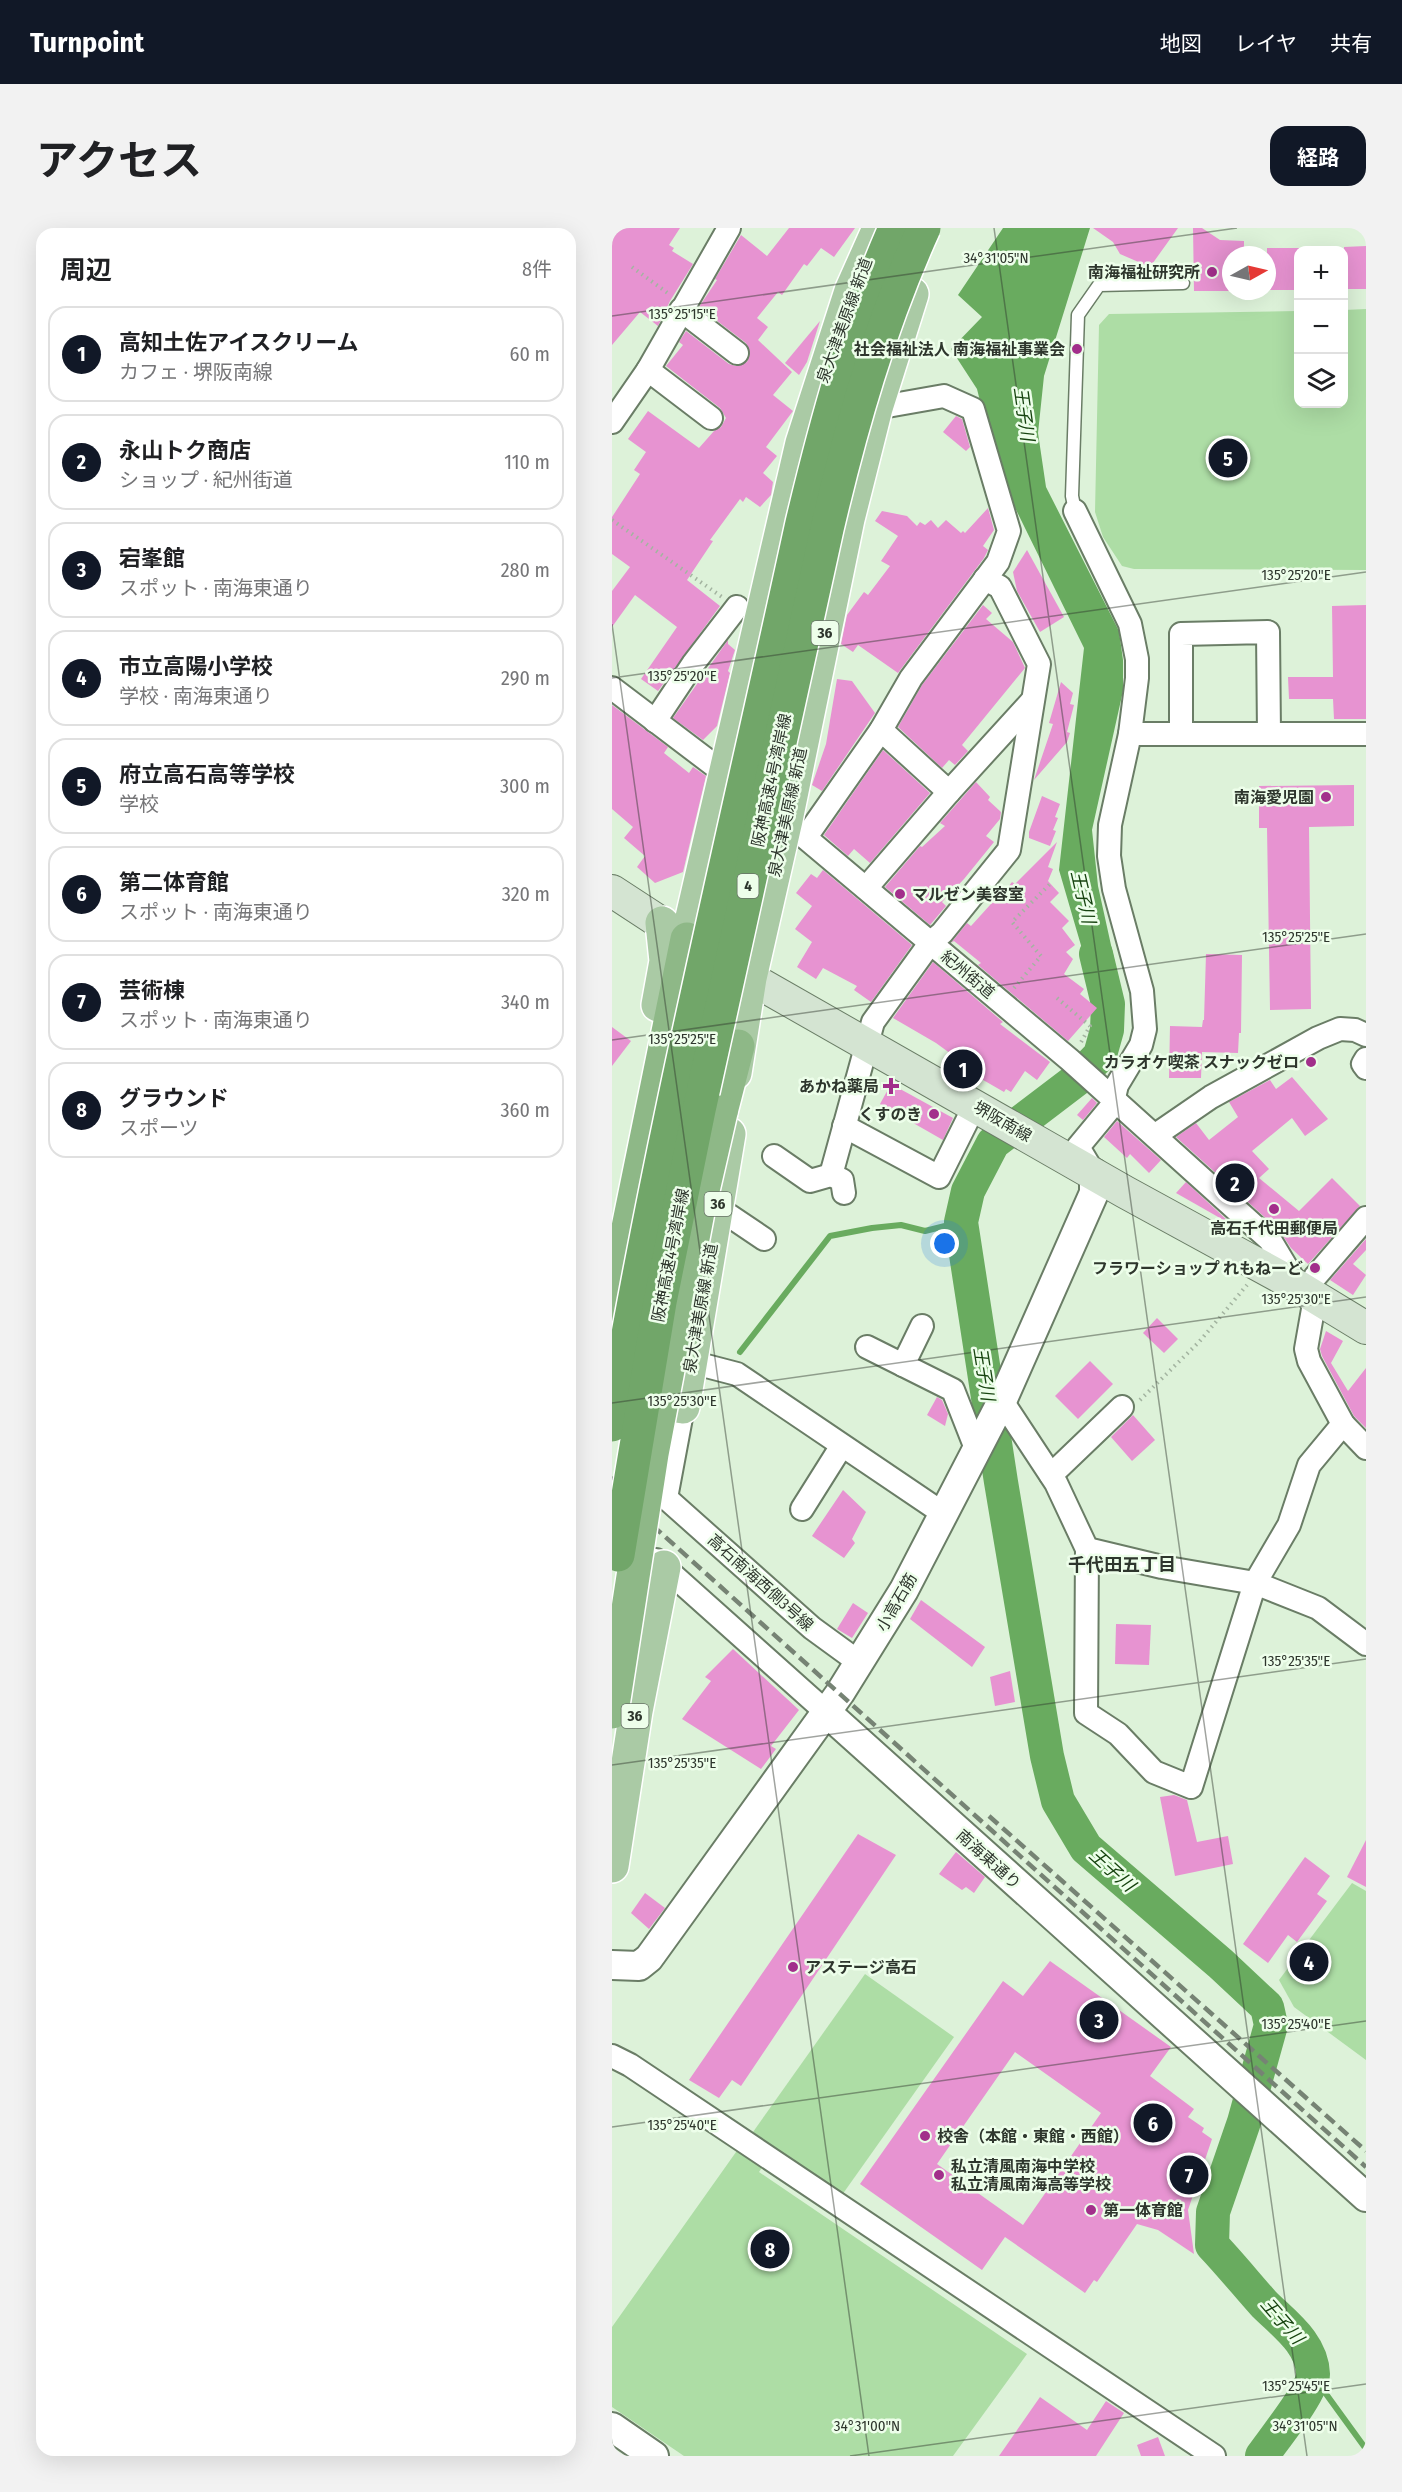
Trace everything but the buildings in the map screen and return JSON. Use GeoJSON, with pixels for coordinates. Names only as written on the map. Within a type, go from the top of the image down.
{"type":"FeatureCollection","features":[{"type":"Feature","properties":{"kind":"highway","name":"阪神高速4号湾岸線"},"geometry":{"type":"LineString","coordinates":[[612,1425],[635,1290],[672,1112],[802,523],[820,447],[843,371],[865,302],[895,228]]}},
{"type":"Feature","properties":{"kind":"highway","name":"阪神高速4号湾岸線"},"geometry":{"type":"LineString","coordinates":[[612,1600],[660,1302],[819,563],[844,457],[866,382],[890,310],[924,228]]}},
{"type":"Feature","properties":{"kind":"highway"},"geometry":{"type":"LineString","coordinates":[[612,1306],[676,988],[675,931]]}},
{"type":"Feature","properties":{"kind":"highway"},"geometry":{"type":"LineString","coordinates":[[612,1712],[652,1454],[698,1212],[738,1046]]}},
{"type":"Feature","properties":{"kind":"main road","name":"泉大津美原線 新道"},"geometry":{"type":"LineString","coordinates":[[612,1227],[666,961],[724,773],[802,443],[851,291],[879,228]]}},
{"type":"Feature","properties":{"kind":"main road","name":"泉大津美原線 新道"},"geometry":{"type":"LineString","coordinates":[[682,1407],[728,1149],[738,1046],[750,978],[796,829],[848,519],[876,408],[919,273],[939,228]]}},
{"type":"Feature","properties":{"kind":"main road","name":"堺阪南線"},"geometry":{"type":"LineString","coordinates":[[612,891],[750,978],[1094,1173],[1309,1287],[1366,1328]]}},
{"type":"Feature","properties":{"kind":"main road"},"geometry":{"type":"LineString","coordinates":[[612,1397],[682,1407]]}},
{"type":"Feature","properties":{"kind":"main road","name":"36"},"geometry":{"type":"LineString","coordinates":[[612,1866],[636,1711],[664,1567]]}},
{"type":"Feature","properties":{"kind":"street"},"geometry":{"type":"LineString","coordinates":[[612,422],[648,370],[729,228]]}},
{"type":"Feature","properties":{"kind":"street"},"geometry":{"type":"LineString","coordinates":[[682,308],[737,353]]}},
{"type":"Feature","properties":{"kind":"street"},"geometry":{"type":"LineString","coordinates":[[648,370],[711,418]]}},
{"type":"Feature","properties":{"kind":"street"},"geometry":{"type":"LineString","coordinates":[[796,829],[881,730],[910,678],[998,562],[1009,531],[973,409],[944,396],[876,408]]}},
{"type":"Feature","properties":{"kind":"street"},"geometry":{"type":"LineString","coordinates":[[1075,511],[1130,624],[1137,658],[1137,678],[1130,734],[1110,825],[1109,856],[1114,889],[1142,991],[1144,1029],[1141,1045],[1118,1085],[1106,1092],[1112,1106],[1078,1147],[1094,1173]]}},
{"type":"Feature","properties":{"kind":"street"},"geometry":{"type":"LineString","coordinates":[[774,1156],[810,1181],[837,1184],[844,1126],[873,1022],[931,942],[942,933],[1010,850],[1039,664],[1000,587],[985,579]]}},
{"type":"Feature","properties":{"kind":"street"},"geometry":{"type":"LineString","coordinates":[[655,721],[693,664],[737,607]]}},
{"type":"Feature","properties":{"kind":"street"},"geometry":{"type":"LineString","coordinates":[[1181,734],[1181,634],[1268,632],[1269,734]]}},
{"type":"Feature","properties":{"kind":"street","name":"紀州街道"},"geometry":{"type":"LineString","coordinates":[[612,688],[796,829],[1070,1060],[1270,1240],[1309,1287]]}},
{"type":"Feature","properties":{"kind":"street"},"geometry":{"type":"LineString","coordinates":[[866,888],[1032,701]]}},
{"type":"Feature","properties":{"kind":"street"},"geometry":{"type":"LineString","coordinates":[[881,730],[949,792]]}},
{"type":"Feature","properties":{"kind":"street"},"geometry":{"type":"LineString","coordinates":[[1130,734],[1366,734]]}},
{"type":"Feature","properties":{"kind":"street"},"geometry":{"type":"LineString","coordinates":[[1156,1137],[1210,1097],[1318,1038],[1341,1029],[1356,1030],[1366,1035]]}},
{"type":"Feature","properties":{"kind":"street"},"geometry":{"type":"LineString","coordinates":[[1366,1059],[1364,1064],[1366,1068]]}},
{"type":"Feature","properties":{"kind":"street"},"geometry":{"type":"LineString","coordinates":[[844,1126],[939,1177],[985,1111]]}},
{"type":"Feature","properties":{"kind":"street","name":"小高石筋"},"geometry":{"type":"LineString","coordinates":[[612,1965],[639,1966],[649,1959],[860,1663],[904,1590],[1002,1401],[1094,1192],[1094,1173]]}},
{"type":"Feature","properties":{"kind":"street"},"geometry":{"type":"LineString","coordinates":[[718,1208],[764,1239]]}},
{"type":"Feature","properties":{"kind":"street"},"geometry":{"type":"LineString","coordinates":[[1366,1218],[1309,1287],[1306,1349],[1309,1361],[1342,1424],[1366,1448]]}},
{"type":"Feature","properties":{"kind":"street"},"geometry":{"type":"LineString","coordinates":[[903,1365],[922,1326]]}},
{"type":"Feature","properties":{"kind":"street"},"geometry":{"type":"LineString","coordinates":[[867,1347],[953,1390],[977,1451]]}},
{"type":"Feature","properties":{"kind":"street"},"geometry":{"type":"LineString","coordinates":[[691,1362],[737,1374],[944,1514]]}},
{"type":"Feature","properties":{"kind":"street"},"geometry":{"type":"LineString","coordinates":[[1002,1401],[1051,1475],[1087,1549],[1086,1713],[1118,1734],[1154,1772],[1191,1787],[1256,1583],[1289,1525],[1309,1465],[1342,1424]]}},
{"type":"Feature","properties":{"kind":"street","name":"高石南海西側3号線"},"geometry":{"type":"LineString","coordinates":[[682,1407],[666,1498],[813,1628],[860,1663]]}},
{"type":"Feature","properties":{"kind":"street"},"geometry":{"type":"LineString","coordinates":[[1051,1475],[1122,1407]]}},
{"type":"Feature","properties":{"kind":"street"},"geometry":{"type":"LineString","coordinates":[[802,1509],[842,1447]]}},
{"type":"Feature","properties":{"kind":"street","name":"南海東通り"},"geometry":{"type":"LineString","coordinates":[[612,1521],[1366,2197]]}},
{"type":"Feature","properties":{"kind":"street"},"geometry":{"type":"LineString","coordinates":[[1087,1549],[1162,1567],[1256,1583],[1318,1608],[1366,1644]]}},
{"type":"Feature","properties":{"kind":"street"},"geometry":{"type":"LineString","coordinates":[[612,2056],[630,2065],[1214,2456]]}},
{"type":"Feature","properties":{"kind":"street"},"geometry":{"type":"LineString","coordinates":[[612,2427],[654,2456]]}},
{"type":"Feature","properties":{"kind":"lane"},"geometry":{"type":"LineString","coordinates":[[1075,511],[1072,496],[1078,315],[1099,285],[1183,283]]}},
{"type":"Feature","properties":{"kind":"path"},"geometry":{"type":"LineString","coordinates":[[632,267],[682,308]]}},
{"type":"Feature","properties":{"kind":"path"},"geometry":{"type":"LineString","coordinates":[[612,520],[737,607]]}},
{"type":"Feature","properties":{"kind":"path"},"geometry":{"type":"LineString","coordinates":[[1002,1003],[1041,956],[1012,922],[1050,884]]}},
{"type":"Feature","properties":{"kind":"path"},"geometry":{"type":"LineString","coordinates":[[1057,998],[1090,1026],[1070,1060]]}},
{"type":"Feature","properties":{"kind":"path"},"geometry":{"type":"LineString","coordinates":[[1122,1407],[1129,1407],[1141,1400],[1199,1342],[1250,1282]]}},
{"type":"Feature","properties":{"kind":"shaded area"},"geometry":{"type":"Polygon","coordinates":[[[1366,309],[1366,570],[1134,569],[1122,566],[1103,537],[1095,512],[1099,325],[1109,314],[1294,311],[1294,408],[1348,408],[1348,310],[1366,309]]]}},
{"type":"Feature","properties":{"kind":"shaded area"},"geometry":{"type":"Polygon","coordinates":[[[1352,1883],[1366,1891],[1366,2060],[1294,2007],[1279,1980],[1352,1883]]]}},
{"type":"Feature","properties":{"kind":"shaded area"},"geometry":{"type":"Polygon","coordinates":[[[865,1974],[954,2037],[842,2195],[753,2132],[865,1974]]]}},
{"type":"Feature","properties":{"kind":"shaded area"},"geometry":{"type":"Polygon","coordinates":[[[741,2145],[765,2163],[759,2172],[1027,2354],[953,2456],[684,2456],[612,2407],[612,2327],[741,2145]]]}},
{"type":"Feature","properties":{"kind":"water"},"geometry":{"type":"Polygon","coordinates":[[[1003,228],[1090,228],[1044,376],[1038,433],[1046,487],[1119,631],[1123,660],[1123,691],[1092,830],[1098,886],[1120,986],[1099,1007],[1059,870],[1084,648],[998,473],[977,389],[951,349],[982,317],[958,295],[1003,228]]]}},
{"type":"Feature","properties":{"kind":"waterway","name":"王子川"},"geometry":{"type":"LineString","coordinates":[[1096,954],[1108,1004],[1107,1030],[1100,1055],[1076,1080],[993,1143],[968,1191],[961,1222],[1001,1482],[1047,1756],[1058,1801],[1086,1848],[1221,1964],[1267,2007],[1271,2025],[1244,2122],[1213,2212],[1212,2245],[1264,2304],[1296,2335],[1308,2353],[1311,2363],[1313,2374],[1307,2392],[1262,2456]]}},
{"type":"Feature","properties":{"kind":"waterway"},"geometry":{"type":"LineString","coordinates":[[740,1352],[830,1236],[901,1225],[925,1231],[961,1222]]}},
{"type":"Feature","properties":{"kind":"waterway"},"geometry":{"type":"LineString","coordinates":[[1313,2376],[1366,2449]]}},
{"type":"Feature","properties":{"kind":"railway"},"geometry":{"type":"LineString","coordinates":[[612,1477],[628,1491]]}},
{"type":"Feature","properties":{"kind":"railway"},"geometry":{"type":"LineString","coordinates":[[612,1489],[1366,2167]]}},
{"type":"Feature","properties":{"kind":"railway"},"geometry":{"type":"LineString","coordinates":[[989,1816],[1366,2151]]}},
{"type":"Feature","properties":{"kind":"place","name":"南海福祉研究所"},"geometry":{"type":"Point","coordinates":[1212,272]}},
{"type":"Feature","properties":{"kind":"place","name":"社会福祉法人 南海福祉事業会"},"geometry":{"type":"Point","coordinates":[1077,349]}},
{"type":"Feature","properties":{"kind":"place","name":"府立高石高等学校"},"geometry":{"type":"Point","coordinates":[1228,458]}},
{"type":"Feature","properties":{"kind":"place","name":"南海愛児園"},"geometry":{"type":"Point","coordinates":[1326,797]}},
{"type":"Feature","properties":{"kind":"place","name":"マルゼン美容室"},"geometry":{"type":"Point","coordinates":[900,894]}},
{"type":"Feature","properties":{"kind":"place","name":"カラオケ喫茶 スナックゼロ"},"geometry":{"type":"Point","coordinates":[1311,1062]}},
{"type":"Feature","properties":{"kind":"place","name":"高知土佐アイスクリーム"},"geometry":{"type":"Point","coordinates":[963,1069]}},
{"type":"Feature","properties":{"kind":"place","name":"あかね薬局"},"geometry":{"type":"Point","coordinates":[891,1086]}},
{"type":"Feature","properties":{"kind":"place","name":"くすのき"},"geometry":{"type":"Point","coordinates":[934,1114]}},
{"type":"Feature","properties":{"kind":"place","name":"永山トク商店"},"geometry":{"type":"Point","coordinates":[1235,1183]}},
{"type":"Feature","properties":{"kind":"place","name":"高石千代田郵便局"},"geometry":{"type":"Point","coordinates":[1274,1209]}},
{"type":"Feature","properties":{"kind":"place","name":"フラワーショップ れもねーど"},"geometry":{"type":"Point","coordinates":[1315,1268]}},
{"type":"Feature","properties":{"kind":"place","name":"市立高陽小学校"},"geometry":{"type":"Point","coordinates":[1309,1962]}},
{"type":"Feature","properties":{"kind":"place","name":"アステージ高石"},"geometry":{"type":"Point","coordinates":[793,1967]}},
{"type":"Feature","properties":{"kind":"place","name":"宕峯館"},"geometry":{"type":"Point","coordinates":[1099,2020]}},
{"type":"Feature","properties":{"kind":"place","name":"第二体育館"},"geometry":{"type":"Point","coordinates":[1153,2123]}},
{"type":"Feature","properties":{"kind":"place","name":"校舎（本館・東館・西館）"},"geometry":{"type":"Point","coordinates":[925,2136]}},
{"type":"Feature","properties":{"kind":"place","name":"私立清風南海中学校 私立清風南海高等学校"},"geometry":{"type":"Point","coordinates":[939,2175]}},
{"type":"Feature","properties":{"kind":"place","name":"芸術棟"},"geometry":{"type":"Point","coordinates":[1189,2175]}},
{"type":"Feature","properties":{"kind":"place","name":"第一体育館"},"geometry":{"type":"Point","coordinates":[1091,2210]}},
{"type":"Feature","properties":{"kind":"place","name":"グラウンド"},"geometry":{"type":"Point","coordinates":[770,2249]}},
{"type":"Feature","properties":{"kind":"district","name":"千代田五丁目"},"geometry":{"type":"Point","coordinates":[1122,1565]}}]}
